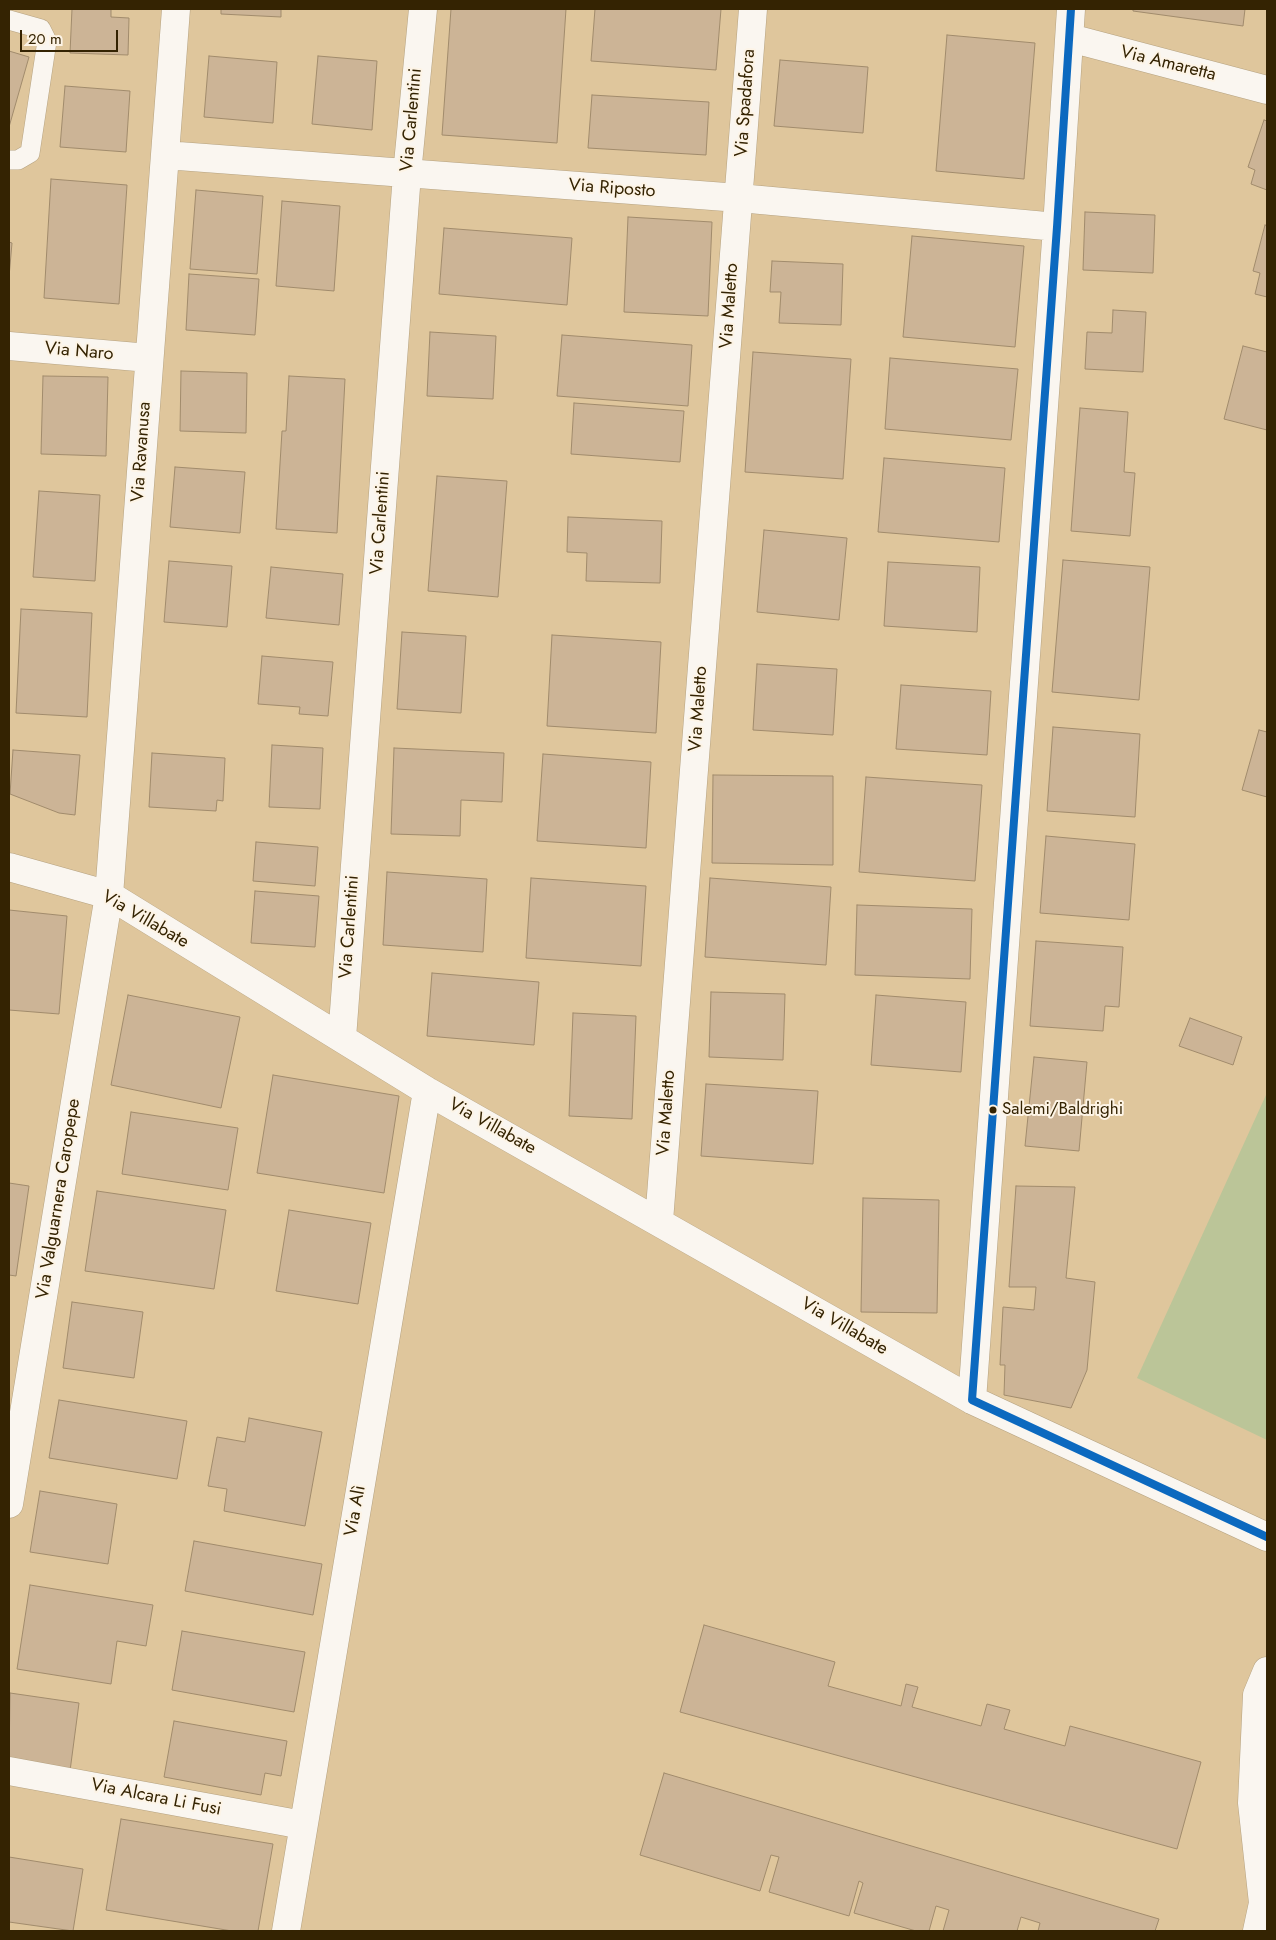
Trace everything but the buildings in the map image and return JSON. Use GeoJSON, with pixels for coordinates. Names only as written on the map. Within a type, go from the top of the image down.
{"type":"FeatureCollection","features":[{"type":"Feature","properties":{"kind":"street","name":"Via Ravanusa"},"geometry":{"type":"LineString","coordinates":[[109,895],[176,9]]}},
{"type":"Feature","properties":{"kind":"street","name":"Via Carlentini"},"geometry":{"type":"LineString","coordinates":[[342,1038],[407,174],[423,9]]}},
{"type":"Feature","properties":{"kind":"street","name":"Via Spadafora"},"geometry":{"type":"LineString","coordinates":[[739,198],[753,9]]}},
{"type":"Feature","properties":{"kind":"street"},"geometry":{"type":"LineString","coordinates":[[972,1400],[1057,227],[1071,9]]}},
{"type":"Feature","properties":{"kind":"street","name":"Via Amaretta"},"geometry":{"type":"LineString","coordinates":[[1070,38],[1267,90]]}},
{"type":"Feature","properties":{"kind":"street","name":"Via Riposto"},"geometry":{"type":"LineString","coordinates":[[165,156],[739,198],[1057,227]]}},
{"type":"Feature","properties":{"kind":"street","name":"Via Maletto"},"geometry":{"type":"LineString","coordinates":[[659,1221],[739,198]]}},
{"type":"Feature","properties":{"kind":"street","name":"Via Naro"},"geometry":{"type":"LineString","coordinates":[[9,346],[149,358]]}},
{"type":"Feature","properties":{"kind":"street","name":"Via Villabate"},"geometry":{"type":"LineString","coordinates":[[9,867],[109,895],[427,1091],[972,1400],[1267,1537]]}},
{"type":"Feature","properties":{"kind":"street","name":"Via Valguarnera Caropepe"},"geometry":{"type":"LineString","coordinates":[[9,1504],[109,895]]}},
{"type":"Feature","properties":{"kind":"street","name":"Via Alì"},"geometry":{"type":"LineString","coordinates":[[286,1931],[427,1091]]}},
{"type":"Feature","properties":{"kind":"street"},"geometry":{"type":"LineString","coordinates":[[1257,1931],[1263,1903],[1252,1803],[1257,1695],[1267,1671]]}},
{"type":"Feature","properties":{"kind":"street","name":"Via Alcara Li Fusi"},"geometry":{"type":"LineString","coordinates":[[9,1771],[303,1826]]}},
{"type":"Feature","properties":{"kind":"lane"},"geometry":{"type":"LineString","coordinates":[[9,20],[41,28],[47,41],[30,153],[18,160],[9,160]]}},
{"type":"Feature","properties":{"kind":"green space"},"geometry":{"type":"Polygon","coordinates":[[[1267,1095],[1267,1440],[1137,1378],[1267,1095]]]}},
{"type":"Feature","properties":{"kind":"transit line"},"geometry":{"type":"LineString","coordinates":[[1071,9],[1057,227],[972,1400],[1267,1537]]}},
{"type":"Feature","properties":{"kind":"place","name":"Salemi/Baldrighi"},"geometry":{"type":"Point","coordinates":[993,1110]}}]}
